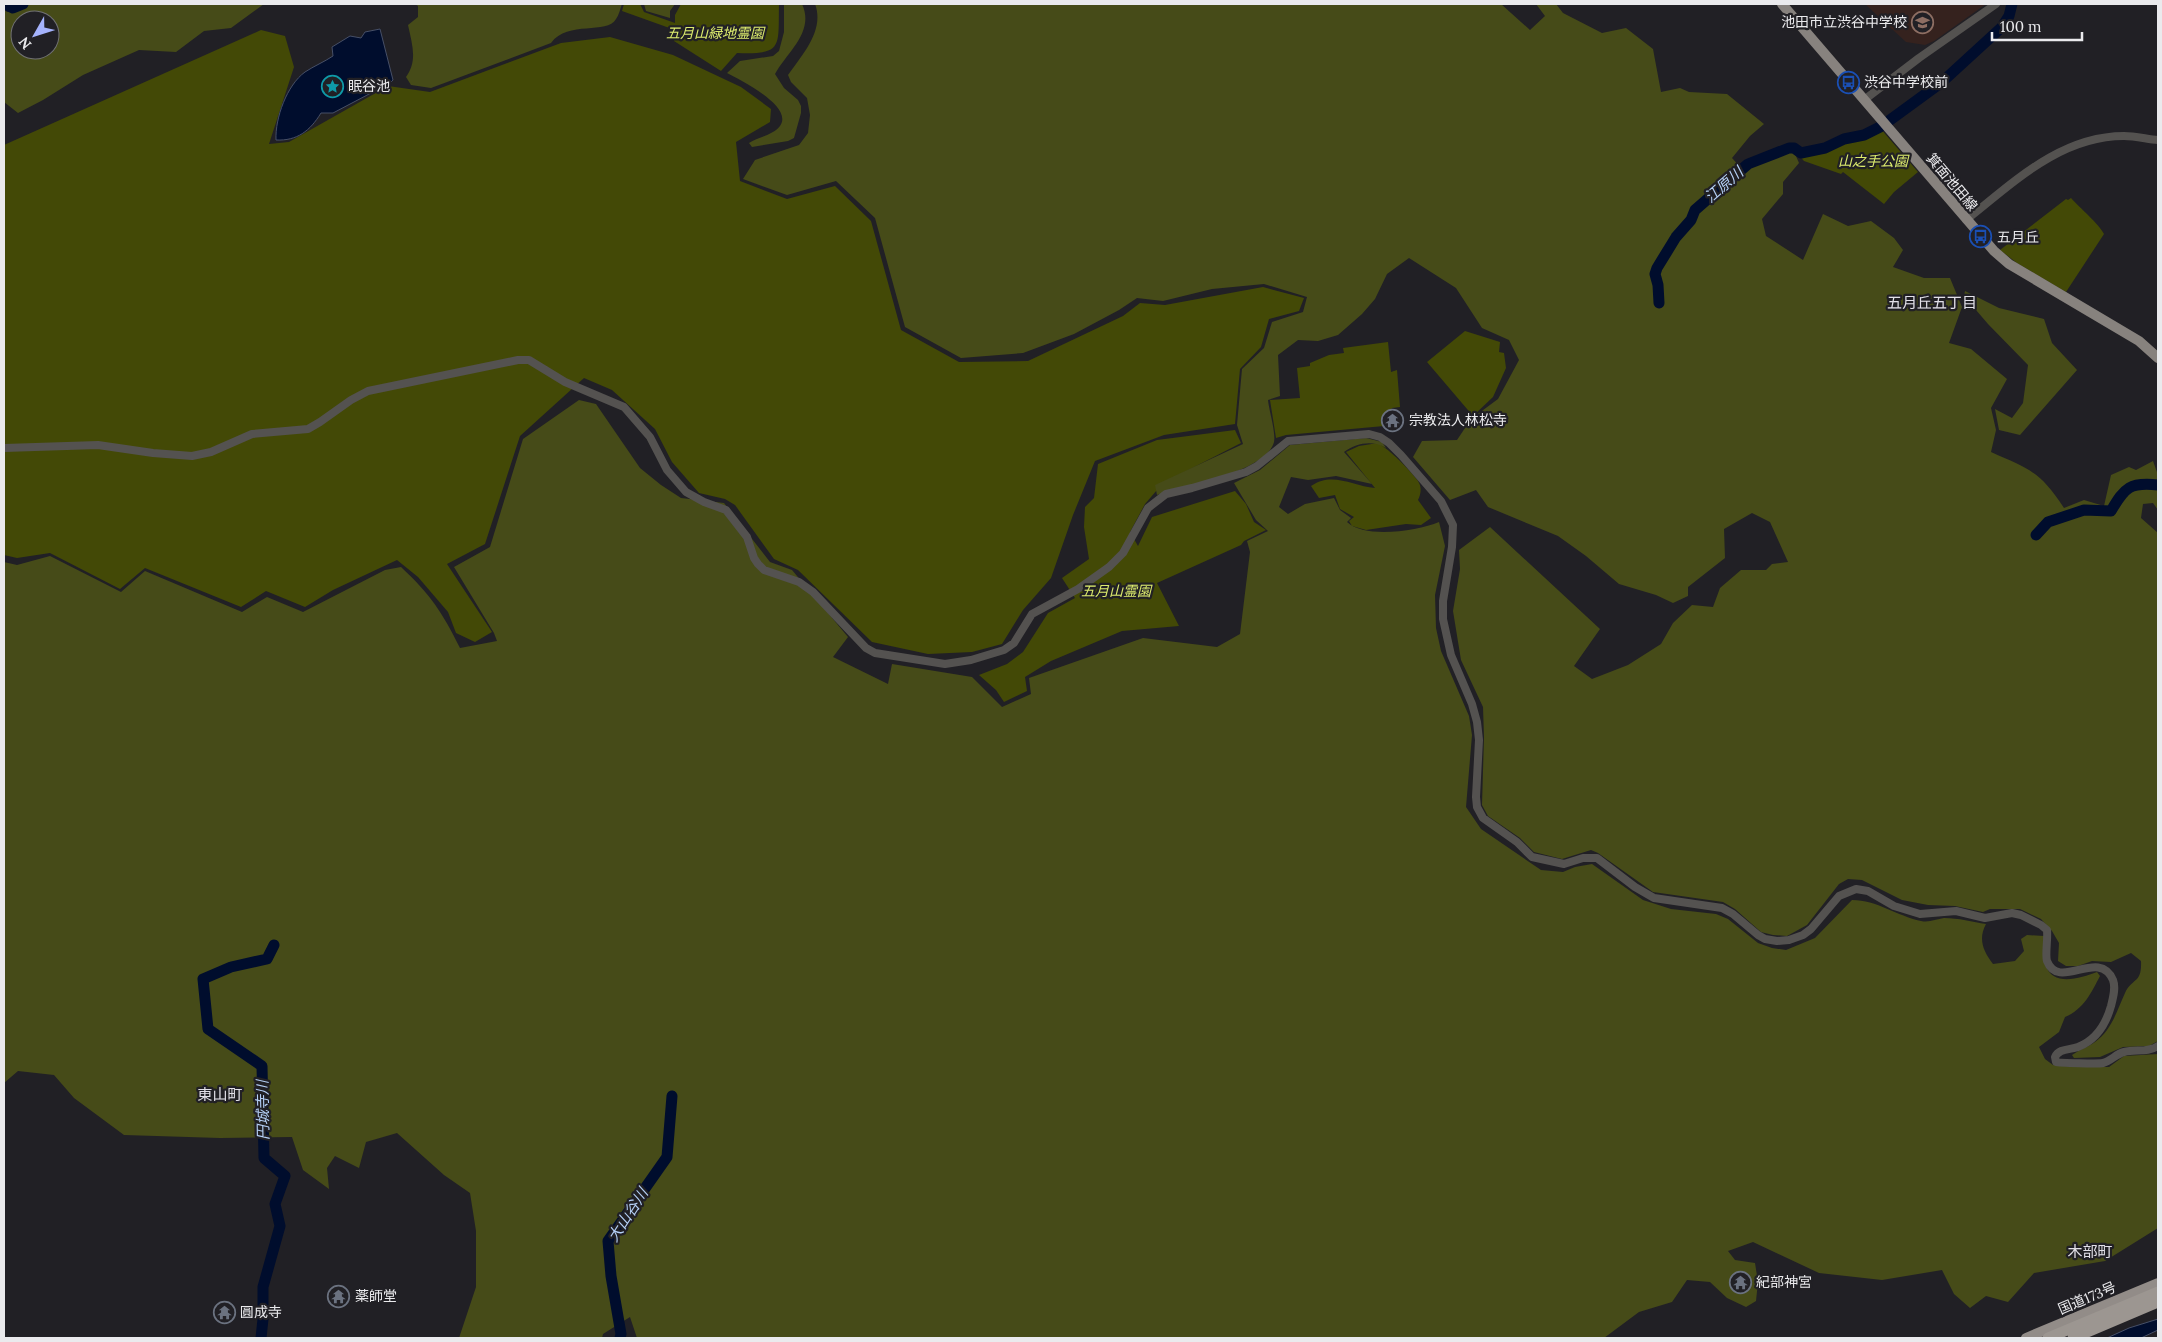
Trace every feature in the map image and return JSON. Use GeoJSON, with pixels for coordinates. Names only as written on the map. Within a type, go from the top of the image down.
{"type":"FeatureCollection","features":[{"type":"Feature","properties":{"kind":"highway","name":"国道173号"},"geometry":{"type":"LineString","coordinates":[[2026,1338],[2158,1283]]}},
{"type":"Feature","properties":{"kind":"highway"},"geometry":{"type":"LineString","coordinates":[[2048,1338],[2158,1292]]}},
{"type":"Feature","properties":{"kind":"highway"},"geometry":{"type":"LineString","coordinates":[[2073,1338],[2158,1302]]}},
{"type":"Feature","properties":{"kind":"main road","name":"箕面池田線"},"geometry":{"type":"LineString","coordinates":[[1782,4],[1994,251],[2009,264],[2139,341],[2158,358]]}},
{"type":"Feature","properties":{"kind":"street"},"geometry":{"type":"LineString","coordinates":[[1864,100],[1919,58],[1996,4]]}},
{"type":"Feature","properties":{"kind":"street"},"geometry":{"type":"LineString","coordinates":[[1966,220],[2041,161],[2067,148],[2097,139],[2124,136],[2158,140]]}},
{"type":"Feature","properties":{"kind":"street"},"geometry":{"type":"LineString","coordinates":[[4,448],[98,445],[192,456],[211,452],[252,434],[308,429],[368,391],[518,360],[528,360],[565,382],[624,407],[650,437],[667,470],[686,492],[704,502],[726,510],[747,537],[754,558],[764,570],[799,582],[813,592],[866,648],[875,653],[945,664],[971,660],[1004,650],[1014,643],[1032,614],[1078,589],[1109,567],[1123,553],[1148,508],[1166,494],[1246,472],[1257,466],[1288,441],[1369,434],[1380,437],[1401,455],[1441,501],[1453,525],[1452,547],[1443,601],[1443,619],[1453,661],[1472,704],[1477,722],[1479,740],[1477,807],[1483,818],[1517,842],[1532,857],[1564,864],[1583,858],[1597,858],[1635,887],[1654,898],[1722,908],[1733,914],[1758,935],[1765,939],[1777,941],[1803,936],[1838,896],[1850,890],[1868,891],[1894,906],[1920,914],[1956,911],[1986,918],[2005,913],[2021,914],[2047,930],[2047,960],[2051,967],[2066,973],[2092,966],[2100,967],[2111,977],[2114,986],[2112,1004],[2102,1028],[2086,1043],[2059,1051],[2054,1057],[2056,1062],[2062,1064],[2076,1062],[2103,1063],[2123,1052],[2150,1050],[2158,1046]]}},
{"type":"Feature","properties":{"kind":"shaded area","name":"池田市立渋谷中学校"},"geometry":{"type":"Polygon","coordinates":[[[1865,4],[1986,4],[1934,41],[1925,45],[1906,42],[1865,4]]]}},
{"type":"Feature","properties":{"kind":"green space"},"geometry":{"type":"Polygon","coordinates":[[[30,4],[264,4],[231,28],[204,31],[176,52],[139,50],[83,75],[18,113],[4,102],[4,9],[10,12],[10,60],[60,60],[60,10],[21,10],[30,4]]]}},
{"type":"Feature","properties":{"kind":"green space"},"geometry":{"type":"Polygon","coordinates":[[[415,4],[622,4],[617,17],[611,24],[567,32],[558,36],[551,43],[431,88],[411,85],[406,77],[410,71],[413,59],[408,25],[418,17],[418,6],[415,4]]]}},
{"type":"Feature","properties":{"kind":"green space","name":"五月山緑地霊園"},"geometry":{"type":"Polygon","coordinates":[[[624,4],[640,4],[644,12],[675,23],[675,15],[681,4],[779,4],[778,38],[771,49],[763,52],[737,53],[721,71],[674,41],[675,30],[622,11],[624,4]]]}},
{"type":"Feature","properties":{"kind":"green space"},"geometry":{"type":"Polygon","coordinates":[[[644,4],[675,4],[670,11],[670,18],[646,11],[644,4]]]}},
{"type":"Feature","properties":{"kind":"green space"},"geometry":{"type":"Polygon","coordinates":[[[784,4],[802,4],[805,24],[798,41],[775,74],[784,88],[798,100],[801,106],[801,113],[794,138],[788,141],[752,147],[749,143],[777,129],[782,118],[773,102],[727,73],[740,61],[773,56],[779,51],[784,32],[784,4]]]}},
{"type":"Feature","properties":{"kind":"green space"},"geometry":{"type":"Polygon","coordinates":[[[815,4],[1501,4],[1530,30],[1545,16],[1536,4],[1556,4],[1563,13],[1602,33],[1626,28],[1653,49],[1661,92],[1680,88],[1689,92],[1727,94],[1764,124],[1750,136],[1732,158],[1742,169],[1792,147],[1799,163],[1783,182],[1783,194],[1762,219],[1766,236],[1803,260],[1823,214],[1848,226],[1871,221],[1894,238],[1903,250],[1893,267],[1924,278],[1950,278],[1962,307],[1949,343],[1971,349],[2007,379],[1991,408],[1996,430],[1991,452],[2033,472],[2048,486],[2064,508],[2084,500],[2104,506],[2111,475],[2129,467],[2136,470],[2153,461],[2158,475],[2158,510],[2153,503],[2143,504],[2141,518],[2158,533],[2158,1041],[2149,1046],[2123,1047],[2100,1057],[2074,1058],[2072,1055],[2095,1042],[2106,1032],[2125,993],[2140,973],[2141,961],[2131,953],[2111,962],[2092,961],[2078,966],[2066,966],[2058,961],[2059,943],[2052,931],[2041,919],[2020,909],[1990,909],[1983,912],[1955,906],[1928,905],[1902,900],[1862,880],[1848,879],[1839,884],[1807,925],[1787,936],[1773,935],[1761,932],[1735,909],[1723,902],[1653,892],[1591,850],[1562,859],[1534,852],[1520,838],[1488,816],[1482,805],[1483,707],[1461,660],[1453,611],[1460,569],[1459,550],[1490,527],[1600,629],[1574,666],[1592,679],[1628,665],[1661,644],[1673,623],[1692,605],[1713,607],[1720,588],[1741,570],[1766,570],[1772,564],[1788,562],[1770,522],[1752,513],[1724,529],[1725,558],[1688,587],[1688,596],[1673,603],[1656,595],[1619,584],[1586,556],[1558,536],[1488,507],[1476,490],[1450,500],[1413,457],[1422,441],[1457,440],[1471,419],[1498,399],[1519,360],[1509,340],[1482,328],[1456,288],[1409,258],[1387,274],[1375,299],[1362,314],[1338,335],[1318,341],[1298,340],[1278,355],[1280,396],[1268,400],[1274,442],[1268,452],[1256,462],[1223,477],[1157,495],[1155,485],[1243,444],[1237,425],[1242,369],[1264,348],[1272,322],[1303,312],[1307,297],[1264,284],[1212,289],[1163,301],[1137,298],[1074,334],[1023,353],[961,358],[905,327],[875,218],[836,181],[787,195],[743,179],[755,160],[799,145],[808,133],[810,115],[807,98],[791,82],[788,75],[811,42],[815,33],[817,14],[815,4]]]}},
{"type":"Feature","properties":{"kind":"green space"},"geometry":{"type":"Polygon","coordinates":[[[261,30],[285,36],[294,67],[269,144],[289,142],[388,86],[430,92],[561,43],[610,37],[673,55],[741,87],[771,109],[770,122],[736,142],[740,181],[787,199],[835,186],[871,221],[901,330],[959,362],[1028,361],[1123,316],[1140,303],[1165,305],[1263,287],[1304,298],[1299,311],[1269,319],[1261,347],[1240,369],[1235,424],[1164,435],[1095,461],[1073,515],[1051,578],[1023,610],[1002,644],[972,652],[928,654],[872,642],[798,570],[774,559],[735,505],[725,499],[699,493],[672,462],[655,429],[612,390],[584,378],[520,436],[485,544],[447,564],[492,632],[475,642],[456,633],[448,612],[418,577],[397,560],[333,590],[305,607],[266,591],[241,607],[145,568],[120,589],[50,553],[17,558],[4,555],[4,145],[261,30]]]}},
{"type":"Feature","properties":{"kind":"green space","name":"山之手公園"},"geometry":{"type":"Polygon","coordinates":[[[1880,128],[1918,172],[1894,192],[1884,204],[1843,172],[1841,174],[1804,161],[1795,151],[1801,154],[1814,153],[1840,141],[1880,128]]]}},
{"type":"Feature","properties":{"kind":"green space"},"geometry":{"type":"Polygon","coordinates":[[[2071,198],[2104,234],[2066,292],[2017,263],[2000,250],[2066,199],[2071,198]]]}},
{"type":"Feature","properties":{"kind":"green space"},"geometry":{"type":"Polygon","coordinates":[[[1965,291],[1999,308],[2044,319],[2052,343],[2077,370],[2020,435],[1999,430],[1995,409],[2012,418],[2023,403],[2028,365],[1964,296],[1965,291]]]}},
{"type":"Feature","properties":{"kind":"green space"},"geometry":{"type":"Polygon","coordinates":[[[1465,331],[1500,342],[1499,352],[1504,353],[1506,368],[1493,397],[1473,416],[1427,362],[1465,331]]]}},
{"type":"Feature","properties":{"kind":"green space"},"geometry":{"type":"Polygon","coordinates":[[[1388,342],[1391,372],[1397,370],[1400,407],[1392,408],[1384,426],[1286,435],[1276,438],[1270,400],[1300,398],[1297,368],[1310,366],[1310,363],[1329,355],[1344,353],[1343,348],[1388,342]]]}},
{"type":"Feature","properties":{"kind":"green space"},"geometry":{"type":"Polygon","coordinates":[[[579,400],[596,404],[640,468],[661,485],[681,498],[724,503],[770,562],[792,570],[848,637],[833,657],[888,684],[892,664],[972,677],[1002,707],[1031,694],[1029,678],[1143,638],[1217,647],[1240,634],[1250,552],[1247,541],[1268,531],[1256,520],[1234,483],[1260,470],[1290,445],[1366,438],[1382,442],[1386,448],[1370,443],[1354,446],[1344,452],[1372,484],[1336,476],[1308,480],[1291,477],[1279,507],[1288,514],[1305,504],[1334,498],[1340,510],[1351,518],[1347,522],[1355,527],[1378,532],[1418,528],[1439,522],[1445,546],[1435,595],[1436,628],[1441,651],[1469,716],[1472,735],[1466,807],[1481,829],[1541,870],[1563,872],[1575,867],[1592,864],[1643,900],[1671,909],[1716,914],[1728,919],[1758,943],[1772,948],[1786,950],[1815,938],[1852,900],[1878,905],[1921,921],[1927,922],[1949,918],[1986,924],[1982,940],[1993,964],[2015,961],[2024,951],[2021,939],[2027,935],[2044,936],[2045,964],[2054,976],[2060,979],[2068,979],[2083,977],[2097,972],[2100,976],[2082,1005],[2072,1014],[2065,1017],[2059,1032],[2039,1047],[2045,1059],[2053,1065],[2109,1067],[2124,1056],[2158,1054],[2158,1228],[2105,1261],[2034,1273],[2008,1302],[1986,1296],[1970,1308],[1954,1294],[1942,1270],[1882,1280],[1819,1273],[1753,1242],[1728,1251],[1735,1260],[1755,1263],[1758,1282],[1756,1301],[1746,1307],[1727,1298],[1710,1282],[1687,1280],[1672,1302],[1639,1312],[1604,1338],[637,1338],[630,1317],[603,1334],[602,1338],[459,1338],[476,1287],[476,1231],[470,1193],[444,1175],[397,1133],[366,1142],[359,1168],[335,1156],[327,1168],[329,1189],[303,1170],[292,1137],[220,1138],[124,1135],[74,1098],[54,1075],[18,1071],[4,1083],[4,562],[17,565],[50,556],[121,592],[145,571],[242,612],[267,597],[303,612],[385,570],[401,567],[435,604],[460,648],[497,641],[454,567],[490,547],[523,439],[579,400]]]}},
{"type":"Feature","properties":{"kind":"green space","name":"五月山霊園"},"geometry":{"type":"Polygon","coordinates":[[[1235,430],[1241,443],[1163,483],[1145,504],[1130,532],[1138,546],[1152,517],[1235,491],[1246,504],[1254,522],[1266,530],[1244,541],[1241,545],[1157,583],[1179,626],[1122,631],[1051,661],[1025,677],[1027,691],[1004,702],[996,690],[979,675],[1007,664],[1023,652],[1048,613],[1075,598],[1062,578],[1089,559],[1084,527],[1085,507],[1094,498],[1098,464],[1157,440],[1235,430]]]}},
{"type":"Feature","properties":{"kind":"green space"},"geometry":{"type":"Polygon","coordinates":[[[1378,443],[1400,461],[1418,481],[1421,490],[1418,500],[1431,518],[1421,525],[1406,524],[1366,530],[1352,526],[1349,521],[1354,517],[1340,509],[1335,495],[1319,498],[1311,486],[1327,480],[1335,480],[1375,488],[1346,452],[1359,446],[1378,443]]]}},
{"type":"Feature","properties":{"kind":"water"},"geometry":{"type":"Polygon","coordinates":[[[380,29],[393,80],[333,113],[321,113],[307,130],[297,137],[276,140],[276,131],[283,103],[299,78],[308,70],[333,56],[332,47],[350,36],[361,38],[365,32],[380,29]]]}},
{"type":"Feature","properties":{"kind":"water"},"geometry":{"type":"Polygon","coordinates":[[[2158,1319],[2158,1330],[2141,1338],[2107,1338],[2129,1328],[2158,1319]]]}},
{"type":"Feature","properties":{"kind":"waterway"},"geometry":{"type":"LineString","coordinates":[[5,4],[13,8],[23,4]]}},
{"type":"Feature","properties":{"kind":"waterway","name":"江原川"},"geometry":{"type":"LineString","coordinates":[[1890,120],[1942,82],[2002,27],[2009,16],[2012,4]]}},
{"type":"Feature","properties":{"kind":"waterway","name":"江原川"},"geometry":{"type":"LineString","coordinates":[[1659,303],[1655,274],[1676,237],[1691,220],[1695,210],[1748,164],[1789,148],[1794,148],[1801,153],[1825,148],[1844,139],[1864,135],[1880,127]]}},
{"type":"Feature","properties":{"kind":"waterway"},"geometry":{"type":"LineString","coordinates":[[2036,535],[2048,522],[2084,510],[2111,511],[2120,496],[2129,488],[2141,484],[2158,485]]}},
{"type":"Feature","properties":{"kind":"waterway","name":"円城寺川"},"geometry":{"type":"LineString","coordinates":[[261,1338],[263,1287],[280,1226],[275,1204],[285,1176],[264,1158],[262,1066],[208,1029],[203,979],[231,967],[267,959],[274,945]]}},
{"type":"Feature","properties":{"kind":"waterway","name":"大山谷川"},"geometry":{"type":"LineString","coordinates":[[620,1338],[608,1241],[667,1157],[672,1096]]}},
{"type":"Feature","properties":{"kind":"place","name":"池田市立渋谷中学校"},"geometry":{"type":"Point","coordinates":[1923,22]}},
{"type":"Feature","properties":{"kind":"place","name":"渋谷中学校前"},"geometry":{"type":"Point","coordinates":[1848,82]}},
{"type":"Feature","properties":{"kind":"place","name":"眠谷池"},"geometry":{"type":"Point","coordinates":[332,86]}},
{"type":"Feature","properties":{"kind":"place","name":"五月丘"},"geometry":{"type":"Point","coordinates":[1981,237]}},
{"type":"Feature","properties":{"kind":"place","name":"宗教法人林松寺"},"geometry":{"type":"Point","coordinates":[1393,420]}},
{"type":"Feature","properties":{"kind":"place","name":"紀部神宮"},"geometry":{"type":"Point","coordinates":[1740,1282]}},
{"type":"Feature","properties":{"kind":"place","name":"薬師堂"},"geometry":{"type":"Point","coordinates":[339,1296]}},
{"type":"Feature","properties":{"kind":"place","name":"圓成寺"},"geometry":{"type":"Point","coordinates":[224,1312]}},
{"type":"Feature","properties":{"kind":"district","name":"五月丘五丁目"},"geometry":{"type":"Point","coordinates":[1932,303]}},
{"type":"Feature","properties":{"kind":"district","name":"東山町"},"geometry":{"type":"Point","coordinates":[220,1095]}},
{"type":"Feature","properties":{"kind":"district","name":"木部町"},"geometry":{"type":"Point","coordinates":[2090,1252]}}]}
